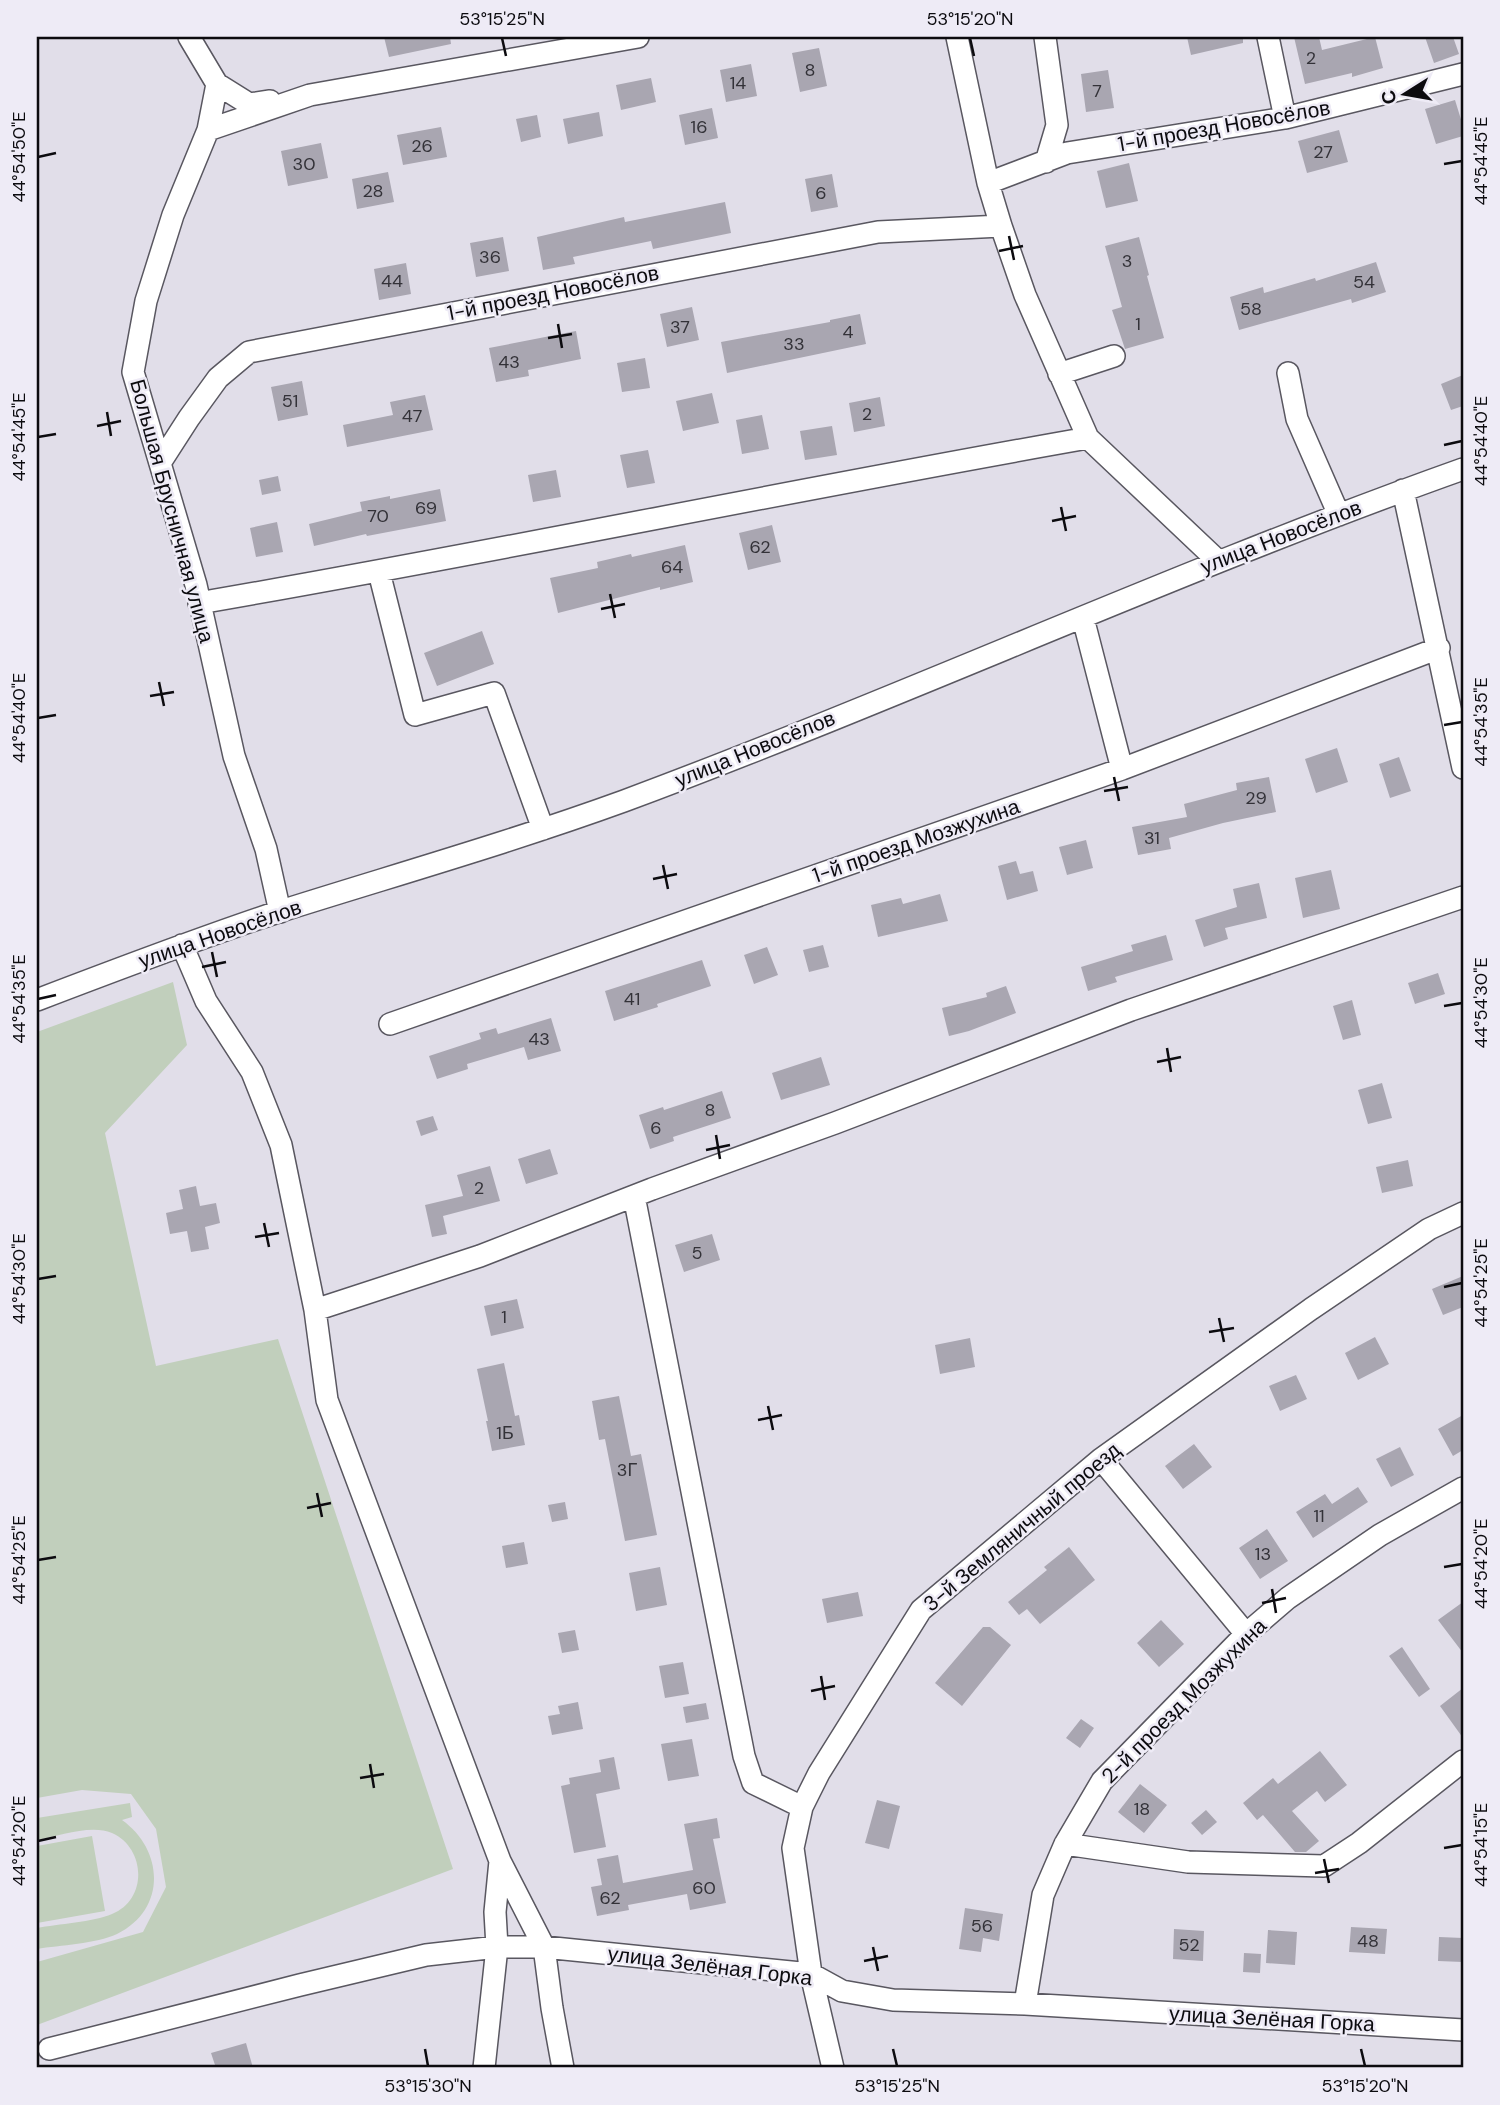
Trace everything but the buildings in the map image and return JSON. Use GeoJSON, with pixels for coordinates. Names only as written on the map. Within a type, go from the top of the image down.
{"type":"FeatureCollection","features":[{"type":"Feature","properties":{"kind":"street"},"geometry":{"type":"LineString","coordinates":[[189,37],[217,84],[249,104],[638,37]]}},
{"type":"Feature","properties":{"kind":"street"},"geometry":{"type":"LineString","coordinates":[[957,37],[988,183],[1001,226],[1025,295],[1088,438],[1218,561]]}},
{"type":"Feature","properties":{"kind":"street"},"geometry":{"type":"LineString","coordinates":[[1045,37],[1058,125],[1046,162]]}},
{"type":"Feature","properties":{"kind":"street"},"geometry":{"type":"LineString","coordinates":[[1268,37],[1285,118]]}},
{"type":"Feature","properties":{"kind":"street","name":"1-й проезд Новосёлов"},"geometry":{"type":"LineString","coordinates":[[988,183],[1067,153],[1285,118],[1463,74]]}},
{"type":"Feature","properties":{"kind":"street","name":"Большая Брусничная улица"},"geometry":{"type":"LineString","coordinates":[[217,84],[208,130],[173,215],[146,301],[133,372],[199,603],[234,756],[266,849],[280,912]]}},
{"type":"Feature","properties":{"kind":"street"},"geometry":{"type":"LineString","coordinates":[[208,130],[310,95]]}},
{"type":"Feature","properties":{"kind":"street","name":"1-й проезд Новосёлов"},"geometry":{"type":"LineString","coordinates":[[160,463],[218,378],[249,352],[288,342],[878,232],[1001,226]]}},
{"type":"Feature","properties":{"kind":"street"},"geometry":{"type":"LineString","coordinates":[[1059,374],[1114,356]]}},
{"type":"Feature","properties":{"kind":"street"},"geometry":{"type":"LineString","coordinates":[[1288,373],[1297,419],[1339,515]]}},
{"type":"Feature","properties":{"kind":"street"},"geometry":{"type":"LineString","coordinates":[[199,603],[379,572],[867,477],[1088,438]]}},
{"type":"Feature","properties":{"kind":"street","name":"улица Новосёлов"},"geometry":{"type":"LineString","coordinates":[[37,1000],[182,945],[543,830],[626,800],[1083,618],[1218,561],[1463,469]]}},
{"type":"Feature","properties":{"kind":"street"},"geometry":{"type":"LineString","coordinates":[[1403,490],[1463,768]]}},
{"type":"Feature","properties":{"kind":"street"},"geometry":{"type":"LineString","coordinates":[[379,572],[415,715],[494,693],[543,830]]}},
{"type":"Feature","properties":{"kind":"street"},"geometry":{"type":"LineString","coordinates":[[1083,618],[1122,769]]}},
{"type":"Feature","properties":{"kind":"street","name":"1-й проезд Мозжухина"},"geometry":{"type":"LineString","coordinates":[[390,1024],[1122,769],[1439,648]]}},
{"type":"Feature","properties":{"kind":"street"},"geometry":{"type":"LineString","coordinates":[[315,1311],[480,1256],[1131,1010],[1463,897]]}},
{"type":"Feature","properties":{"kind":"street"},"geometry":{"type":"LineString","coordinates":[[182,945],[206,1001],[252,1072],[281,1145],[315,1311],[327,1400],[500,1861],[544,1947],[563,2068]]}},
{"type":"Feature","properties":{"kind":"street"},"geometry":{"type":"LineString","coordinates":[[634,1196],[744,1756],[753,1783],[802,1807]]}},
{"type":"Feature","properties":{"kind":"street","name":"3-й Земляничный проезд"},"geometry":{"type":"LineString","coordinates":[[833,2068],[811,1974],[793,1848],[802,1807],[819,1773],[921,1609],[1101,1459],[1429,1229],[1463,1213]]}},
{"type":"Feature","properties":{"kind":"street"},"geometry":{"type":"LineString","coordinates":[[1101,1459],[1246,1633]]}},
{"type":"Feature","properties":{"kind":"street","name":"2-й проезд Мозжухина"},"geometry":{"type":"LineString","coordinates":[[1025,2004],[1043,1895],[1065,1844],[1102,1781],[1246,1633],[1288,1598],[1380,1535],[1463,1488]]}},
{"type":"Feature","properties":{"kind":"street"},"geometry":{"type":"LineString","coordinates":[[1065,1844],[1188,1862],[1324,1866],[1359,1843],[1463,1760]]}},
{"type":"Feature","properties":{"kind":"street"},"geometry":{"type":"LineString","coordinates":[[484,2068],[497,1947],[495,1912],[500,1861]]}},
{"type":"Feature","properties":{"kind":"street","name":"улица Зелёная Горка"},"geometry":{"type":"LineString","coordinates":[[49,2049],[426,1955],[497,1947],[544,1947],[811,1974],[842,1991],[893,2000],[1025,2004],[1463,2030]]}},
{"type":"Feature","properties":{"kind":"green space"},"geometry":{"type":"Polygon","coordinates":[[[173,982],[187,1045],[105,1133],[156,1366],[278,1339],[453,1869],[37,2025],[37,1962],[143,1932],[166,1887],[156,1829],[131,1794],[82,1790],[37,1798],[37,1032],[173,982]]]}},
{"type":"Feature","properties":{"kind":"green space"},"geometry":{"type":"Polygon","coordinates":[[[130,1803],[132,1817],[122,1820],[136,1832],[152,1863],[152,1895],[145,1910],[117,1934],[89,1942],[37,1949],[37,1928],[95,1919],[124,1907],[132,1898],[138,1874],[131,1850],[123,1840],[112,1833],[85,1830],[37,1840],[37,1818],[130,1803]]]}},
{"type":"Feature","properties":{"kind":"green space"},"geometry":{"type":"Polygon","coordinates":[[[92,1836],[105,1911],[37,1923],[37,1846],[92,1836]]]}}]}
